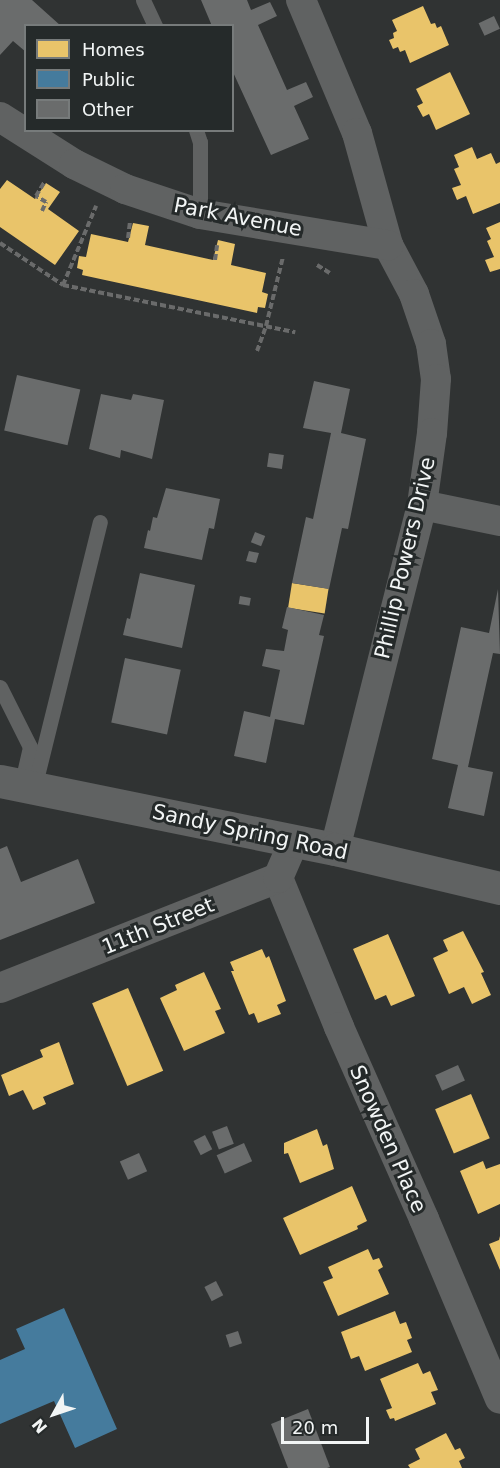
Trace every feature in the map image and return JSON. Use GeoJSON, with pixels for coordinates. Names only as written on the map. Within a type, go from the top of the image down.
{"type":"FeatureCollection","features":[{"type":"Feature","properties":{"kind":"street","name":"Phillip Powers Drive"},"geometry":{"type":"LineString","coordinates":[[301,0],[357,133],[388,245],[414,294],[431,344],[436,379],[432,433],[422,505],[335,849]]}},
{"type":"Feature","properties":{"kind":"street","name":"Park Avenue"},"geometry":{"type":"LineString","coordinates":[[0,117],[74,164],[125,189],[200,214],[388,245]]}},
{"type":"Feature","properties":{"kind":"street"},"geometry":{"type":"LineString","coordinates":[[422,505],[500,521]]}},
{"type":"Feature","properties":{"kind":"street","name":"Sandy Spring Road"},"geometry":{"type":"LineString","coordinates":[[18,785],[335,849],[500,888]]}},
{"type":"Feature","properties":{"kind":"street"},"geometry":{"type":"LineString","coordinates":[[278,878],[294,841]]}},
{"type":"Feature","properties":{"kind":"street","name":"11th Street"},"geometry":{"type":"LineString","coordinates":[[0,988],[278,878]]}},
{"type":"Feature","properties":{"kind":"street","name":"Snowden Place"},"geometry":{"type":"LineString","coordinates":[[278,878],[339,1027],[500,1399]]}},
{"type":"Feature","properties":{"kind":"lane"},"geometry":{"type":"LineString","coordinates":[[143,0],[154,24]]}},
{"type":"Feature","properties":{"kind":"lane"},"geometry":{"type":"LineString","coordinates":[[197,132],[200,142],[200,214]]}},
{"type":"Feature","properties":{"kind":"lane"},"geometry":{"type":"LineString","coordinates":[[18,785],[100,522]]}},
{"type":"Feature","properties":{"kind":"lane"},"geometry":{"type":"LineString","coordinates":[[0,687],[30,747],[18,785]]}},
{"type":"Feature","properties":{"kind":"path"},"geometry":{"type":"LineString","coordinates":[[42,212],[46,202],[36,196],[46,177]]}},
{"type":"Feature","properties":{"kind":"path"},"geometry":{"type":"LineString","coordinates":[[63,285],[99,200]]}},
{"type":"Feature","properties":{"kind":"path"},"geometry":{"type":"LineString","coordinates":[[0,243],[63,285],[295,332]]}},
{"type":"Feature","properties":{"kind":"building: Homes"},"geometry":{"type":"Polygon","coordinates":[[[423,6],[431,24],[435,23],[437,28],[441,26],[449,45],[410,63],[405,50],[400,52],[398,47],[393,49],[389,40],[394,38],[393,33],[397,31],[392,20],[423,6]]]}},
{"type":"Feature","properties":{"kind":"building: Homes"},"geometry":{"type":"Polygon","coordinates":[[[450,72],[470,114],[436,130],[429,114],[423,117],[417,106],[423,103],[416,89],[450,72]]]}},
{"type":"Feature","properties":{"kind":"building: Homes"},"geometry":{"type":"Polygon","coordinates":[[[472,147],[477,159],[491,153],[496,164],[500,162],[500,203],[473,214],[466,196],[457,200],[452,188],[461,185],[454,169],[459,167],[454,155],[472,147]]]}},
{"type":"Feature","properties":{"kind":"building: Homes"},"geometry":{"type":"Polygon","coordinates":[[[7,180],[35,199],[46,183],[60,192],[48,209],[79,231],[55,265],[0,227],[0,189],[7,180]]]}},
{"type":"Feature","properties":{"kind":"building: Homes"},"geometry":{"type":"Polygon","coordinates":[[[500,222],[500,269],[490,272],[485,260],[494,257],[487,241],[491,239],[486,228],[500,222]]]}},
{"type":"Feature","properties":{"kind":"building: Homes"},"geometry":{"type":"Polygon","coordinates":[[[133,223],[149,226],[145,245],[213,260],[218,240],[235,244],[231,265],[266,273],[262,292],[268,294],[265,308],[258,307],[257,313],[82,275],[83,270],[77,268],[79,256],[86,257],[91,234],[128,242],[133,223]]]}},
{"type":"Feature","properties":{"kind":"building: Homes"},"geometry":{"type":"Polygon","coordinates":[[[292,583],[329,589],[325,613],[288,608],[292,583]]]}},
{"type":"Feature","properties":{"kind":"building: Homes"},"geometry":{"type":"Polygon","coordinates":[[[463,931],[484,972],[481,973],[491,995],[472,1004],[464,987],[449,994],[433,958],[448,951],[443,940],[463,931]]]}},
{"type":"Feature","properties":{"kind":"building: Homes"},"geometry":{"type":"Polygon","coordinates":[[[388,934],[415,996],[391,1006],[386,995],[375,1000],[353,949],[388,934]]]}},
{"type":"Feature","properties":{"kind":"building: Homes"},"geometry":{"type":"Polygon","coordinates":[[[262,949],[266,958],[269,956],[286,1001],[277,1005],[281,1014],[258,1023],[254,1013],[249,1015],[231,971],[234,971],[230,962],[262,949]]]}},
{"type":"Feature","properties":{"kind":"building: Homes"},"geometry":{"type":"Polygon","coordinates":[[[204,972],[221,1009],[215,1011],[225,1033],[184,1051],[160,998],[177,990],[175,985],[204,972]]]}},
{"type":"Feature","properties":{"kind":"building: Homes"},"geometry":{"type":"Polygon","coordinates":[[[128,988],[163,1071],[127,1086],[92,1003],[128,988]]]}},
{"type":"Feature","properties":{"kind":"building: Homes"},"geometry":{"type":"Polygon","coordinates":[[[59,1042],[74,1084],[43,1097],[46,1104],[33,1110],[23,1090],[9,1096],[1,1075],[43,1057],[40,1050],[59,1042]]]}},
{"type":"Feature","properties":{"kind":"building: Homes"},"geometry":{"type":"Polygon","coordinates":[[[471,1094],[490,1138],[454,1153],[435,1109],[471,1094]]]}},
{"type":"Feature","properties":{"kind":"building: Homes"},"geometry":{"type":"Polygon","coordinates":[[[317,1129],[323,1146],[327,1144],[334,1169],[300,1183],[288,1153],[284,1154],[284,1143],[317,1129]]]}},
{"type":"Feature","properties":{"kind":"building: Homes"},"geometry":{"type":"Polygon","coordinates":[[[483,1161],[486,1169],[500,1164],[500,1204],[478,1214],[460,1171],[483,1161]]]}},
{"type":"Feature","properties":{"kind":"building: Homes"},"geometry":{"type":"Polygon","coordinates":[[[352,1186],[367,1221],[357,1226],[358,1229],[300,1255],[283,1218],[352,1186]]]}},
{"type":"Feature","properties":{"kind":"building: Homes"},"geometry":{"type":"Polygon","coordinates":[[[500,1236],[500,1270],[489,1244],[499,1240],[500,1236]]]}},
{"type":"Feature","properties":{"kind":"building: Homes"},"geometry":{"type":"Polygon","coordinates":[[[368,1249],[373,1260],[379,1258],[383,1267],[378,1270],[389,1294],[338,1316],[323,1282],[333,1278],[328,1267],[368,1249]]]}},
{"type":"Feature","properties":{"kind":"building: Homes"},"geometry":{"type":"Polygon","coordinates":[[[395,1311],[400,1324],[406,1322],[412,1338],[407,1340],[412,1352],[365,1371],[359,1356],[351,1359],[341,1332],[395,1311]]]}},
{"type":"Feature","properties":{"kind":"building: Homes"},"geometry":{"type":"Polygon","coordinates":[[[418,1363],[423,1374],[430,1371],[438,1390],[431,1392],[436,1404],[395,1421],[394,1418],[390,1419],[386,1410],[392,1408],[380,1379],[418,1363]]]}},
{"type":"Feature","properties":{"kind":"building: Homes"},"geometry":{"type":"Polygon","coordinates":[[[446,1433],[455,1450],[460,1448],[465,1458],[459,1461],[462,1468],[410,1468],[408,1465],[420,1459],[415,1449],[446,1433]]]}},
{"type":"Feature","properties":{"kind":"building: Public"},"geometry":{"type":"Polygon","coordinates":[[[64,1308],[117,1429],[75,1448],[54,1401],[0,1424],[0,1360],[25,1349],[16,1329],[64,1308]]]}},
{"type":"Feature","properties":{"kind":"building: Other"},"geometry":{"type":"Polygon","coordinates":[[[0,0],[32,0],[59,24],[24,24],[24,50],[13,41],[0,55],[0,0]]]}},
{"type":"Feature","properties":{"kind":"building: Other"},"geometry":{"type":"Polygon","coordinates":[[[201,0],[247,0],[251,10],[270,2],[277,16],[258,25],[287,90],[306,82],[313,97],[294,106],[309,139],[271,155],[234,74],[234,24],[211,24],[201,0]]]}},
{"type":"Feature","properties":{"kind":"building: Other"},"geometry":{"type":"Polygon","coordinates":[[[494,16],[500,29],[485,36],[479,23],[494,16]]]}},
{"type":"Feature","properties":{"kind":"building: Other"},"geometry":{"type":"Polygon","coordinates":[[[17,375],[80,390],[68,445],[4,431],[17,375]]]}},
{"type":"Feature","properties":{"kind":"building: Other"},"geometry":{"type":"Polygon","coordinates":[[[314,381],[350,389],[341,433],[366,439],[348,529],[342,528],[329,589],[292,583],[306,517],[313,519],[331,433],[303,428],[314,381]]]}},
{"type":"Feature","properties":{"kind":"building: Other"},"geometry":{"type":"Polygon","coordinates":[[[101,394],[131,400],[133,394],[164,400],[152,459],[121,450],[120,458],[89,449],[101,394]]]}},
{"type":"Feature","properties":{"kind":"building: Other"},"geometry":{"type":"Polygon","coordinates":[[[269,453],[284,455],[282,469],[267,467],[269,453]]]}},
{"type":"Feature","properties":{"kind":"building: Other"},"geometry":{"type":"Polygon","coordinates":[[[166,488],[220,499],[214,529],[209,528],[202,560],[144,548],[148,530],[150,531],[153,517],[157,518],[166,488]]]}},
{"type":"Feature","properties":{"kind":"building: Other"},"geometry":{"type":"Polygon","coordinates":[[[255,532],[265,536],[261,546],[251,542],[255,532]]]}},
{"type":"Feature","properties":{"kind":"building: Other"},"geometry":{"type":"Polygon","coordinates":[[[249,551],[259,553],[256,563],[246,561],[249,551]]]}},
{"type":"Feature","properties":{"kind":"building: Other"},"geometry":{"type":"Polygon","coordinates":[[[140,573],[195,585],[182,648],[123,635],[127,618],[130,619],[140,573]]]}},
{"type":"Feature","properties":{"kind":"building: Other"},"geometry":{"type":"Polygon","coordinates":[[[498,589],[500,654],[493,653],[468,767],[493,772],[484,816],[448,808],[458,765],[432,759],[461,627],[489,633],[498,589]]]}},
{"type":"Feature","properties":{"kind":"building: Other"},"geometry":{"type":"Polygon","coordinates":[[[240,596],[251,598],[249,606],[239,604],[240,596]]]}},
{"type":"Feature","properties":{"kind":"building: Other"},"geometry":{"type":"Polygon","coordinates":[[[287,607],[324,615],[319,635],[324,636],[304,725],[275,719],[266,763],[234,756],[244,711],[270,717],[280,670],[262,666],[266,649],[284,651],[288,630],[282,628],[287,607]]]}},
{"type":"Feature","properties":{"kind":"building: Other"},"geometry":{"type":"Polygon","coordinates":[[[125,658],[181,670],[167,734],[111,723],[125,658]]]}},
{"type":"Feature","properties":{"kind":"building: Other"},"geometry":{"type":"Polygon","coordinates":[[[7,846],[21,882],[78,859],[95,903],[0,940],[0,849],[7,846]]]}},
{"type":"Feature","properties":{"kind":"building: Other"},"geometry":{"type":"Polygon","coordinates":[[[458,1065],[465,1081],[442,1091],[435,1075],[458,1065]]]}},
{"type":"Feature","properties":{"kind":"building: Other"},"geometry":{"type":"Polygon","coordinates":[[[227,1126],[234,1144],[219,1149],[212,1132],[227,1126]]]}},
{"type":"Feature","properties":{"kind":"building: Other"},"geometry":{"type":"Polygon","coordinates":[[[205,1135],[212,1149],[201,1155],[193,1141],[205,1135]]]}},
{"type":"Feature","properties":{"kind":"building: Other"},"geometry":{"type":"Polygon","coordinates":[[[244,1143],[252,1161],[225,1173],[217,1155],[244,1143]]]}},
{"type":"Feature","properties":{"kind":"building: Other"},"geometry":{"type":"Polygon","coordinates":[[[139,1153],[147,1171],[128,1180],[120,1162],[139,1153]]]}},
{"type":"Feature","properties":{"kind":"building: Other"},"geometry":{"type":"Polygon","coordinates":[[[216,1281],[223,1295],[212,1301],[204,1287],[216,1281]]]}},
{"type":"Feature","properties":{"kind":"building: Other"},"geometry":{"type":"Polygon","coordinates":[[[238,1331],[242,1343],[230,1347],[226,1335],[238,1331]]]}},
{"type":"Feature","properties":{"kind":"building: Other"},"geometry":{"type":"Polygon","coordinates":[[[308,1409],[330,1467],[288,1468],[271,1424],[308,1409]]]}}]}
